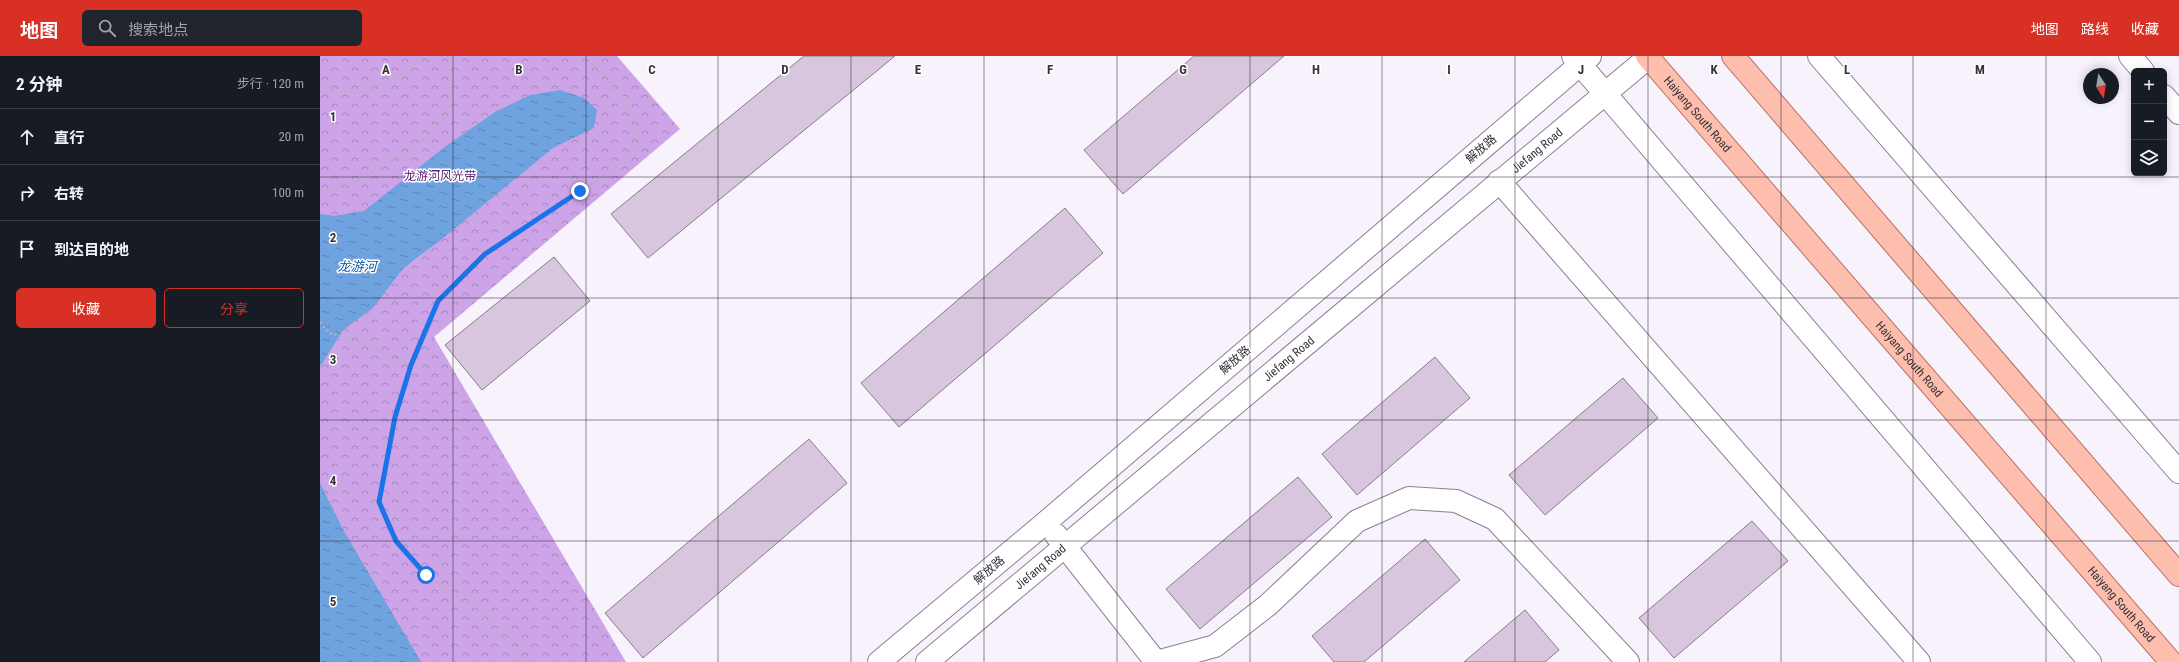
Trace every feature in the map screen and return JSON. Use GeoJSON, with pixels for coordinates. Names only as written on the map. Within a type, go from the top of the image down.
{"type":"FeatureCollection","features":[{"type":"Feature","properties":{"kind":"main road","name":"Haiyang South Road"},"geometry":{"type":"LineString","coordinates":[[1648,56],[2171,662]]}},
{"type":"Feature","properties":{"kind":"main road"},"geometry":{"type":"LineString","coordinates":[[1733,56],[2179,575]]}},
{"type":"Feature","properties":{"kind":"street","name":"Jiefang Road"},"geometry":{"type":"LineString","coordinates":[[927,662],[1499,181],[1605,95],[1648,56]]}},
{"type":"Feature","properties":{"kind":"street"},"geometry":{"type":"LineString","coordinates":[[1819,56],[2179,472]]}},
{"type":"Feature","properties":{"kind":"street"},"geometry":{"type":"LineString","coordinates":[[2130,56],[2140,68]]}},
{"type":"Feature","properties":{"kind":"street"},"geometry":{"type":"LineString","coordinates":[[1581,59],[1605,95],[1680,180],[2090,662]]}},
{"type":"Feature","properties":{"kind":"street","name":"解放路"},"geometry":{"type":"LineString","coordinates":[[879,662],[1045,523],[1581,59]]}},
{"type":"Feature","properties":{"kind":"street"},"geometry":{"type":"LineString","coordinates":[[2167,99],[2179,113]]}},
{"type":"Feature","properties":{"kind":"street"},"geometry":{"type":"LineString","coordinates":[[1499,181],[1919,662]]}},
{"type":"Feature","properties":{"kind":"street"},"geometry":{"type":"LineString","coordinates":[[1045,523],[1066,546],[1156,662],[1215,646],[1268,605],[1357,521],[1409,498],[1456,501],[1495,519],[1628,662]]}},
{"type":"Feature","properties":{"kind":"path"},"geometry":{"type":"LineString","coordinates":[[320,90],[356,93],[401,75],[423,56]]}},
{"type":"Feature","properties":{"kind":"path"},"geometry":{"type":"LineString","coordinates":[[320,191],[330,190],[359,180],[420,143],[444,120],[452,95],[452,76],[448,56]]}},
{"type":"Feature","properties":{"kind":"path"},"geometry":{"type":"LineString","coordinates":[[526,662],[472,607],[426,575],[396,541],[379,502],[395,417],[411,365],[438,301],[485,254],[535,220],[627,162],[636,130],[623,98],[586,56]]}},
{"type":"Feature","properties":{"kind":"path"},"geometry":{"type":"LineString","coordinates":[[320,322],[323,323],[329,332],[350,338],[411,365]]}},
{"type":"Feature","properties":{"kind":"green space","name":"龙游河风光带"},"geometry":{"type":"Polygon","coordinates":[[[320,56],[617,56],[680,129],[434,337],[626,662],[320,662],[320,56]]]}},
{"type":"Feature","properties":{"kind":"water","name":"龙游河"},"geometry":{"type":"Polygon","coordinates":[[[560,90],[584,98],[597,110],[594,128],[553,148],[402,270],[373,308],[343,330],[320,367],[320,214],[334,216],[364,211],[446,146],[495,112],[530,95],[560,90]]]}},
{"type":"Feature","properties":{"kind":"water"},"geometry":{"type":"Polygon","coordinates":[[[320,483],[344,531],[421,662],[320,662],[320,483]]]}},
{"type":"Feature","properties":{"kind":"building"},"geometry":{"type":"Polygon","coordinates":[[[804,56],[895,56],[648,258],[611,214],[804,56]]]}},
{"type":"Feature","properties":{"kind":"building"},"geometry":{"type":"Polygon","coordinates":[[[1194,56],[1284,56],[1123,194],[1084,150],[1194,56]]]}},
{"type":"Feature","properties":{"kind":"building"},"geometry":{"type":"Polygon","coordinates":[[[1065,208],[1103,253],[899,427],[861,383],[1065,208]]]}},
{"type":"Feature","properties":{"kind":"building"},"geometry":{"type":"Polygon","coordinates":[[[554,257],[590,301],[482,390],[445,345],[554,257]]]}},
{"type":"Feature","properties":{"kind":"building"},"geometry":{"type":"Polygon","coordinates":[[[1435,357],[1470,398],[1357,495],[1322,454],[1435,357]]]}},
{"type":"Feature","properties":{"kind":"building"},"geometry":{"type":"Polygon","coordinates":[[[1623,378],[1658,418],[1545,515],[1509,475],[1623,378]]]}},
{"type":"Feature","properties":{"kind":"building"},"geometry":{"type":"Polygon","coordinates":[[[809,439],[847,483],[643,658],[605,613],[809,439]]]}},
{"type":"Feature","properties":{"kind":"building"},"geometry":{"type":"Polygon","coordinates":[[[1298,477],[1332,517],[1200,629],[1166,589],[1298,477]]]}},
{"type":"Feature","properties":{"kind":"building"},"geometry":{"type":"Polygon","coordinates":[[[1752,521],[1788,561],[1674,658],[1639,618],[1752,521]]]}},
{"type":"Feature","properties":{"kind":"building"},"geometry":{"type":"Polygon","coordinates":[[[1425,539],[1460,580],[1364,662],[1334,662],[1312,636],[1425,539]]]}},
{"type":"Feature","properties":{"kind":"building"},"geometry":{"type":"Polygon","coordinates":[[[1525,610],[1559,650],[1545,662],[1464,662],[1525,610]]]}},
{"type":"Feature","properties":{"kind":"route"},"geometry":{"type":"LineString","coordinates":[[426,575],[396,541],[379,502],[395,417],[411,365],[438,301],[485,254],[580,191]]}}]}
